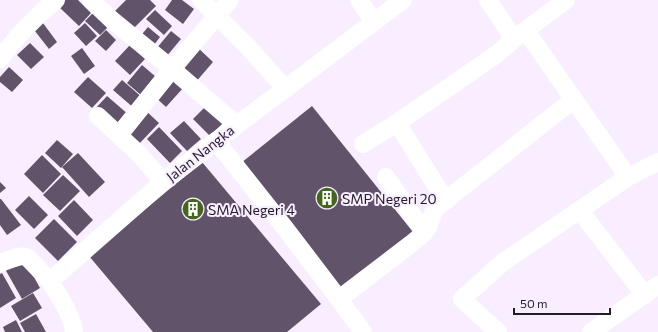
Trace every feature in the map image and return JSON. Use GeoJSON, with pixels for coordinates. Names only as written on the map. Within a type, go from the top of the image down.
{"type":"FeatureCollection","features":[{"type":"Feature","properties":{"kind":"street"},"geometry":{"type":"LineString","coordinates":[[0,58],[42,11],[56,0]]}},
{"type":"Feature","properties":{"kind":"street"},"geometry":{"type":"LineString","coordinates":[[90,0],[237,125]]}},
{"type":"Feature","properties":{"kind":"street"},"geometry":{"type":"LineString","coordinates":[[201,0],[248,47],[286,89]]}},
{"type":"Feature","properties":{"kind":"street"},"geometry":{"type":"LineString","coordinates":[[120,135],[172,69],[230,0]]}},
{"type":"Feature","properties":{"kind":"street"},"geometry":{"type":"LineString","coordinates":[[360,0],[374,22]]}},
{"type":"Feature","properties":{"kind":"street","name":"Jalan Nangka"},"geometry":{"type":"LineString","coordinates":[[50,281],[163,182],[403,0]]}},
{"type":"Feature","properties":{"kind":"street"},"geometry":{"type":"LineString","coordinates":[[488,0],[520,35],[573,100],[628,177]]}},
{"type":"Feature","properties":{"kind":"street"},"geometry":{"type":"LineString","coordinates":[[363,144],[397,123],[497,54],[566,0]]}},
{"type":"Feature","properties":{"kind":"street"},"geometry":{"type":"LineString","coordinates":[[339,299],[411,244],[426,230],[436,208],[573,100]]}},
{"type":"Feature","properties":{"kind":"street"},"geometry":{"type":"LineString","coordinates":[[98,116],[140,155],[163,182]]}},
{"type":"Feature","properties":{"kind":"street"},"geometry":{"type":"LineString","coordinates":[[397,123],[446,201]]}},
{"type":"Feature","properties":{"kind":"street"},"geometry":{"type":"LineString","coordinates":[[216,141],[285,228],[339,299],[361,331]]}},
{"type":"Feature","properties":{"kind":"street"},"geometry":{"type":"LineString","coordinates":[[498,332],[462,299],[502,263],[628,177],[658,162]]}},
{"type":"Feature","properties":{"kind":"street"},"geometry":{"type":"LineString","coordinates":[[386,177],[418,223],[426,230]]}},
{"type":"Feature","properties":{"kind":"street"},"geometry":{"type":"LineString","coordinates":[[580,211],[651,290],[591,332]]}},
{"type":"Feature","properties":{"kind":"street"},"geometry":{"type":"LineString","coordinates":[[0,263],[18,257],[25,256],[28,258],[50,281],[68,313],[74,330]]}},
{"type":"Feature","properties":{"kind":"building"},"geometry":{"type":"Polygon","coordinates":[[[63,0],[78,0],[91,13],[79,26],[58,6],[63,0]]]}},
{"type":"Feature","properties":{"kind":"building"},"geometry":{"type":"Polygon","coordinates":[[[126,0],[150,0],[156,6],[131,31],[113,13],[126,0]]]}},
{"type":"Feature","properties":{"kind":"building"},"geometry":{"type":"Polygon","coordinates":[[[172,0],[182,0],[194,9],[183,24],[165,10],[172,0]]]}},
{"type":"Feature","properties":{"kind":"building"},"geometry":{"type":"Polygon","coordinates":[[[155,10],[172,26],[164,35],[146,19],[155,10]]]}},
{"type":"Feature","properties":{"kind":"building"},"geometry":{"type":"Polygon","coordinates":[[[94,12],[109,26],[100,35],[85,21],[94,12]]]}},
{"type":"Feature","properties":{"kind":"building"},"geometry":{"type":"Polygon","coordinates":[[[40,19],[57,42],[49,49],[31,26],[40,19]]]}},
{"type":"Feature","properties":{"kind":"building"},"geometry":{"type":"Polygon","coordinates":[[[85,23],[97,36],[86,46],[74,33],[85,23]]]}},
{"type":"Feature","properties":{"kind":"building"},"geometry":{"type":"Polygon","coordinates":[[[148,27],[160,37],[151,49],[138,39],[148,27]]]}},
{"type":"Feature","properties":{"kind":"building"},"geometry":{"type":"Polygon","coordinates":[[[106,30],[116,40],[106,51],[95,41],[106,30]]]}},
{"type":"Feature","properties":{"kind":"building"},"geometry":{"type":"Polygon","coordinates":[[[171,31],[181,39],[166,57],[156,49],[171,31]]]}},
{"type":"Feature","properties":{"kind":"building"},"geometry":{"type":"Polygon","coordinates":[[[30,43],[44,57],[31,69],[17,55],[30,43]]]}},
{"type":"Feature","properties":{"kind":"building"},"geometry":{"type":"Polygon","coordinates":[[[130,45],[145,59],[130,75],[115,61],[130,45]]]}},
{"type":"Feature","properties":{"kind":"building"},"geometry":{"type":"Polygon","coordinates":[[[196,46],[213,62],[195,83],[177,67],[196,46]]]}},
{"type":"Feature","properties":{"kind":"building"},"geometry":{"type":"Polygon","coordinates":[[[82,48],[95,66],[84,74],[71,56],[82,48]]]}},
{"type":"Feature","properties":{"kind":"building"},"geometry":{"type":"Polygon","coordinates":[[[142,65],[156,77],[141,95],[127,83],[142,65]]]}},
{"type":"Feature","properties":{"kind":"building"},"geometry":{"type":"Polygon","coordinates":[[[9,67],[23,80],[12,92],[0,82],[0,77],[9,67]]]}},
{"type":"Feature","properties":{"kind":"building"},"geometry":{"type":"Polygon","coordinates":[[[170,75],[184,87],[166,107],[153,95],[170,75]]]}},
{"type":"Feature","properties":{"kind":"building"},"geometry":{"type":"Polygon","coordinates":[[[88,77],[106,93],[92,108],[74,92],[88,77]]]}},
{"type":"Feature","properties":{"kind":"building"},"geometry":{"type":"Polygon","coordinates":[[[122,80],[144,99],[135,109],[113,90],[122,80]]]}},
{"type":"Feature","properties":{"kind":"building"},"geometry":{"type":"Polygon","coordinates":[[[107,96],[129,115],[117,128],[95,109],[107,96]]]}},
{"type":"Feature","properties":{"kind":"building"},"geometry":{"type":"Polygon","coordinates":[[[206,106],[223,123],[210,136],[193,119],[206,106]]]}},
{"type":"Feature","properties":{"kind":"building","name":"SMP Negeri 20"},"geometry":{"type":"Polygon","coordinates":[[[312,106],[413,232],[342,290],[241,163],[312,106]]]}},
{"type":"Feature","properties":{"kind":"building"},"geometry":{"type":"Polygon","coordinates":[[[145,110],[159,123],[138,145],[124,132],[145,110]]]}},
{"type":"Feature","properties":{"kind":"building"},"geometry":{"type":"Polygon","coordinates":[[[184,121],[201,139],[187,151],[170,133],[184,121]]]}},
{"type":"Feature","properties":{"kind":"building"},"geometry":{"type":"Polygon","coordinates":[[[159,127],[182,151],[170,163],[147,139],[159,127]]]}},
{"type":"Feature","properties":{"kind":"building"},"geometry":{"type":"Polygon","coordinates":[[[57,140],[73,154],[61,168],[45,153],[57,140]]]}},
{"type":"Feature","properties":{"kind":"building"},"geometry":{"type":"Polygon","coordinates":[[[78,153],[105,182],[89,197],[62,167],[78,153]]]}},
{"type":"Feature","properties":{"kind":"building"},"geometry":{"type":"Polygon","coordinates":[[[42,155],[61,174],[43,193],[24,174],[42,155]]]}},
{"type":"Feature","properties":{"kind":"building","name":"SMA Negeri 4"},"geometry":{"type":"Polygon","coordinates":[[[202,162],[321,304],[287,332],[153,332],[89,256],[202,162]]]}},
{"type":"Feature","properties":{"kind":"building"},"geometry":{"type":"Polygon","coordinates":[[[63,175],[80,191],[60,211],[43,195],[63,175]]]}},
{"type":"Feature","properties":{"kind":"building"},"geometry":{"type":"Polygon","coordinates":[[[0,182],[6,188],[0,193],[0,182]]]}},
{"type":"Feature","properties":{"kind":"building"},"geometry":{"type":"Polygon","coordinates":[[[29,196],[48,215],[34,229],[15,210],[29,196]]]}},
{"type":"Feature","properties":{"kind":"building"},"geometry":{"type":"Polygon","coordinates":[[[0,199],[21,225],[7,235],[0,225],[0,199]]]}},
{"type":"Feature","properties":{"kind":"building"},"geometry":{"type":"Polygon","coordinates":[[[74,200],[93,220],[77,236],[58,216],[74,200]]]}},
{"type":"Feature","properties":{"kind":"building"},"geometry":{"type":"Polygon","coordinates":[[[54,219],[77,242],[58,261],[35,238],[54,219]]]}},
{"type":"Feature","properties":{"kind":"building"},"geometry":{"type":"Polygon","coordinates":[[[24,259],[40,288],[22,299],[5,269],[24,259]]]}},
{"type":"Feature","properties":{"kind":"building"},"geometry":{"type":"Polygon","coordinates":[[[2,273],[16,298],[0,308],[0,274],[2,273]]]}},
{"type":"Feature","properties":{"kind":"building"},"geometry":{"type":"Polygon","coordinates":[[[33,293],[42,308],[20,321],[11,306],[33,293]]]}},
{"type":"Feature","properties":{"kind":"building"},"geometry":{"type":"Polygon","coordinates":[[[36,314],[46,332],[25,332],[20,323],[36,314]]]}},
{"type":"Feature","properties":{"kind":"building"},"geometry":{"type":"Polygon","coordinates":[[[16,320],[22,332],[5,332],[3,327],[16,320]]]}},
{"type":"Feature","properties":{"kind":"place","name":"SMP Negeri 20"},"geometry":{"type":"Point","coordinates":[327,198]}},
{"type":"Feature","properties":{"kind":"place","name":"SMA Negeri 4"},"geometry":{"type":"Point","coordinates":[193,209]}}]}
